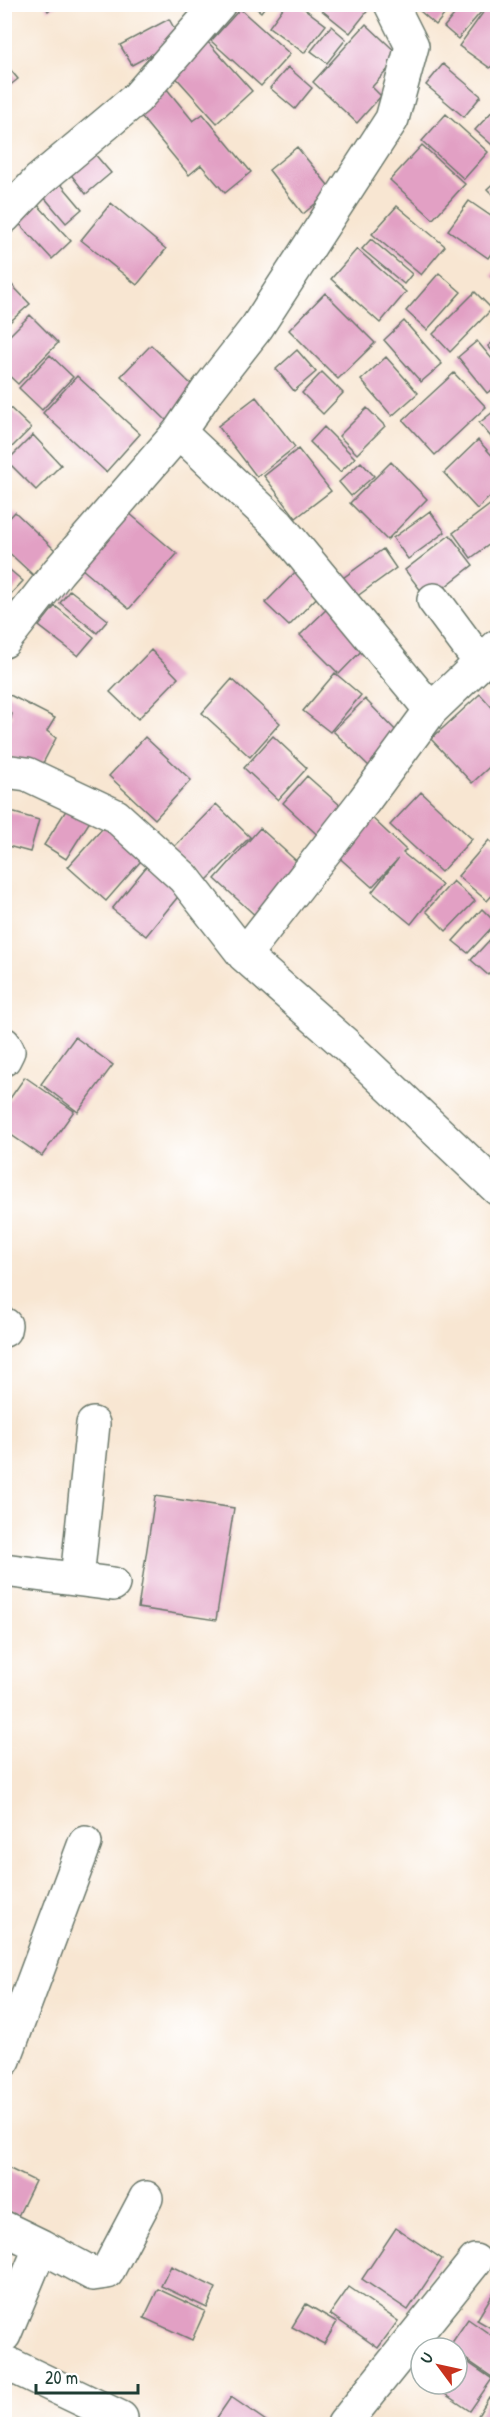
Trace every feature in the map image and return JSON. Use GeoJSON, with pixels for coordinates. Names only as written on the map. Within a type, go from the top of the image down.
{"type":"FeatureCollection","features":[{"type":"Feature","properties":{"kind":"street"},"geometry":{"type":"LineString","coordinates":[[4,217],[38,181],[137,98],[219,4]]}},
{"type":"Feature","properties":{"kind":"street"},"geometry":{"type":"LineString","coordinates":[[4,642],[58,572],[179,432],[207,391],[257,327],[392,119],[411,46],[391,4]]}},
{"type":"Feature","properties":{"kind":"street"},"geometry":{"type":"LineString","coordinates":[[179,432],[278,525],[430,710]]}},
{"type":"Feature","properties":{"kind":"street"},"geometry":{"type":"LineString","coordinates":[[244,955],[364,801],[430,710],[489,654],[434,600]]}},
{"type":"Feature","properties":{"kind":"street"},"geometry":{"type":"LineString","coordinates":[[4,771],[27,774],[116,816],[184,878],[244,955],[345,1044],[498,1189]]}},
{"type":"Feature","properties":{"kind":"street"},"geometry":{"type":"LineString","coordinates":[[4,1044],[8,1051],[4,1059]]}},
{"type":"Feature","properties":{"kind":"street"},"geometry":{"type":"LineString","coordinates":[[4,1330],[5,1325]]}},
{"type":"Feature","properties":{"kind":"street"},"geometry":{"type":"LineString","coordinates":[[77,1579],[93,1424]]}},
{"type":"Feature","properties":{"kind":"street"},"geometry":{"type":"LineString","coordinates":[[4,1570],[113,1584]]}},
{"type":"Feature","properties":{"kind":"street"},"geometry":{"type":"LineString","coordinates":[[4,2060],[85,1843]]}},
{"type":"Feature","properties":{"kind":"street"},"geometry":{"type":"LineString","coordinates":[[4,2228],[93,2274],[106,2272],[146,2198]]}},
{"type":"Feature","properties":{"kind":"street"},"geometry":{"type":"LineString","coordinates":[[4,2335],[41,2246]]}},
{"type":"Feature","properties":{"kind":"street"},"geometry":{"type":"LineString","coordinates":[[344,2424],[475,2261]]}},
{"type":"Feature","properties":{"kind":"street"},"geometry":{"type":"LineString","coordinates":[[4,2362],[126,2422]]}},
{"type":"Feature","properties":{"kind":"building"},"geometry":{"type":"Polygon","coordinates":[[[44,4],[58,4],[48,11],[44,4]]]}},
{"type":"Feature","properties":{"kind":"building"},"geometry":{"type":"Polygon","coordinates":[[[251,4],[267,4],[261,12],[251,4]]]}},
{"type":"Feature","properties":{"kind":"building"},"geometry":{"type":"Polygon","coordinates":[[[286,4],[298,4],[326,25],[304,53],[269,27],[286,4]]]}},
{"type":"Feature","properties":{"kind":"building"},"geometry":{"type":"Polygon","coordinates":[[[322,4],[373,4],[350,33],[319,8],[322,4]]]}},
{"type":"Feature","properties":{"kind":"building"},"geometry":{"type":"Polygon","coordinates":[[[412,4],[453,4],[436,25],[412,4]]]}},
{"type":"Feature","properties":{"kind":"building"},"geometry":{"type":"Polygon","coordinates":[[[463,4],[472,4],[481,12],[458,39],[444,27],[463,4]]]}},
{"type":"Feature","properties":{"kind":"building"},"geometry":{"type":"Polygon","coordinates":[[[487,7],[498,15],[498,59],[490,68],[459,46],[487,7]]]}},
{"type":"Feature","properties":{"kind":"building"},"geometry":{"type":"Polygon","coordinates":[[[240,9],[290,54],[261,86],[211,41],[240,9]]]}},
{"type":"Feature","properties":{"kind":"building"},"geometry":{"type":"Polygon","coordinates":[[[169,19],[180,39],[132,65],[120,45],[169,19]]]}},
{"type":"Feature","properties":{"kind":"building"},"geometry":{"type":"Polygon","coordinates":[[[366,24],[400,56],[372,87],[381,96],[357,123],[313,82],[366,24]]]}},
{"type":"Feature","properties":{"kind":"building"},"geometry":{"type":"Polygon","coordinates":[[[331,26],[346,39],[327,63],[311,51],[331,26]]]}},
{"type":"Feature","properties":{"kind":"building"},"geometry":{"type":"Polygon","coordinates":[[[207,41],[252,91],[217,123],[172,73],[207,41]]]}},
{"type":"Feature","properties":{"kind":"building"},"geometry":{"type":"Polygon","coordinates":[[[4,62],[18,79],[4,90],[4,62]]]}},
{"type":"Feature","properties":{"kind":"building"},"geometry":{"type":"Polygon","coordinates":[[[443,64],[481,96],[464,117],[426,85],[443,64]]]}},
{"type":"Feature","properties":{"kind":"building"},"geometry":{"type":"Polygon","coordinates":[[[288,67],[312,88],[295,109],[270,88],[288,67]]]}},
{"type":"Feature","properties":{"kind":"building"},"geometry":{"type":"Polygon","coordinates":[[[166,88],[193,121],[203,114],[251,172],[225,193],[201,165],[189,175],[137,112],[166,88]]]}},
{"type":"Feature","properties":{"kind":"building"},"geometry":{"type":"Polygon","coordinates":[[[498,105],[498,150],[475,130],[498,105]]]}},
{"type":"Feature","properties":{"kind":"building"},"geometry":{"type":"Polygon","coordinates":[[[446,114],[488,152],[464,179],[422,141],[446,114]]]}},
{"type":"Feature","properties":{"kind":"building"},"geometry":{"type":"Polygon","coordinates":[[[422,145],[465,184],[433,219],[390,180],[422,145]]]}},
{"type":"Feature","properties":{"kind":"building"},"geometry":{"type":"Polygon","coordinates":[[[297,147],[332,190],[303,214],[269,170],[297,147]]]}},
{"type":"Feature","properties":{"kind":"building"},"geometry":{"type":"Polygon","coordinates":[[[93,152],[111,173],[86,194],[69,172],[93,152]]]}},
{"type":"Feature","properties":{"kind":"building"},"geometry":{"type":"Polygon","coordinates":[[[498,179],[498,200],[487,189],[498,179]]]}},
{"type":"Feature","properties":{"kind":"building"},"geometry":{"type":"Polygon","coordinates":[[[60,183],[82,209],[66,223],[44,197],[60,183]]]}},
{"type":"Feature","properties":{"kind":"building"},"geometry":{"type":"Polygon","coordinates":[[[469,201],[498,221],[498,244],[488,258],[448,230],[469,201]]]}},
{"type":"Feature","properties":{"kind":"building"},"geometry":{"type":"Polygon","coordinates":[[[35,202],[71,241],[52,259],[16,220],[35,202]]]}},
{"type":"Feature","properties":{"kind":"building"},"geometry":{"type":"Polygon","coordinates":[[[111,203],[166,249],[137,285],[81,240],[111,203]]]}},
{"type":"Feature","properties":{"kind":"building"},"geometry":{"type":"Polygon","coordinates":[[[397,206],[445,246],[421,275],[372,234],[397,206]]]}},
{"type":"Feature","properties":{"kind":"building"},"geometry":{"type":"Polygon","coordinates":[[[371,239],[412,274],[404,284],[362,249],[371,239]]]}},
{"type":"Feature","properties":{"kind":"building"},"geometry":{"type":"Polygon","coordinates":[[[357,249],[406,292],[380,323],[331,279],[357,249]]]}},
{"type":"Feature","properties":{"kind":"building"},"geometry":{"type":"Polygon","coordinates":[[[498,267],[498,280],[491,276],[498,267]]]}},
{"type":"Feature","properties":{"kind":"building"},"geometry":{"type":"Polygon","coordinates":[[[439,273],[461,292],[427,330],[406,311],[439,273]]]}},
{"type":"Feature","properties":{"kind":"building"},"geometry":{"type":"Polygon","coordinates":[[[12,285],[30,304],[4,327],[4,292],[12,285]]]}},
{"type":"Feature","properties":{"kind":"building"},"geometry":{"type":"Polygon","coordinates":[[[475,292],[492,309],[450,352],[433,334],[475,292]]]}},
{"type":"Feature","properties":{"kind":"building"},"geometry":{"type":"Polygon","coordinates":[[[325,293],[375,343],[338,379],[289,330],[325,293]]]}},
{"type":"Feature","properties":{"kind":"building"},"geometry":{"type":"Polygon","coordinates":[[[30,315],[58,343],[18,384],[4,371],[4,341],[30,315]]]}},
{"type":"Feature","properties":{"kind":"building"},"geometry":{"type":"Polygon","coordinates":[[[404,321],[442,364],[421,382],[384,340],[404,321]]]}},
{"type":"Feature","properties":{"kind":"building"},"geometry":{"type":"Polygon","coordinates":[[[498,338],[498,357],[488,346],[498,338]]]}},
{"type":"Feature","properties":{"kind":"building"},"geometry":{"type":"Polygon","coordinates":[[[477,341],[498,366],[498,385],[487,393],[458,357],[477,341]]]}},
{"type":"Feature","properties":{"kind":"building"},"geometry":{"type":"Polygon","coordinates":[[[151,345],[198,391],[168,422],[121,376],[151,345]]]}},
{"type":"Feature","properties":{"kind":"building"},"geometry":{"type":"Polygon","coordinates":[[[297,350],[316,372],[294,391],[276,369],[297,350]]]}},
{"type":"Feature","properties":{"kind":"building"},"geometry":{"type":"Polygon","coordinates":[[[50,355],[73,377],[42,410],[19,388],[50,355]]]}},
{"type":"Feature","properties":{"kind":"building"},"geometry":{"type":"Polygon","coordinates":[[[386,357],[418,393],[392,416],[361,380],[386,357]]]}},
{"type":"Feature","properties":{"kind":"building"},"geometry":{"type":"Polygon","coordinates":[[[322,372],[343,393],[323,414],[302,393],[322,372]]]}},
{"type":"Feature","properties":{"kind":"building"},"geometry":{"type":"Polygon","coordinates":[[[454,373],[486,407],[435,455],[403,420],[454,373]]]}},
{"type":"Feature","properties":{"kind":"building"},"geometry":{"type":"Polygon","coordinates":[[[77,376],[140,434],[106,472],[43,413],[77,376]]]}},
{"type":"Feature","properties":{"kind":"building"},"geometry":{"type":"Polygon","coordinates":[[[256,397],[295,447],[257,477],[218,426],[256,397]]]}},
{"type":"Feature","properties":{"kind":"building"},"geometry":{"type":"Polygon","coordinates":[[[4,402],[31,428],[4,455],[4,402]]]}},
{"type":"Feature","properties":{"kind":"building"},"geometry":{"type":"Polygon","coordinates":[[[367,408],[385,426],[357,454],[339,436],[367,408]]]}},
{"type":"Feature","properties":{"kind":"building"},"geometry":{"type":"Polygon","coordinates":[[[498,408],[498,445],[479,423],[498,408]]]}},
{"type":"Feature","properties":{"kind":"building"},"geometry":{"type":"Polygon","coordinates":[[[324,427],[355,458],[340,472],[310,442],[324,427]]]}},
{"type":"Feature","properties":{"kind":"building"},"geometry":{"type":"Polygon","coordinates":[[[33,435],[61,465],[36,490],[7,461],[33,435]]]}},
{"type":"Feature","properties":{"kind":"building"},"geometry":{"type":"Polygon","coordinates":[[[478,440],[498,462],[498,489],[477,509],[444,473],[478,440]]]}},
{"type":"Feature","properties":{"kind":"building"},"geometry":{"type":"Polygon","coordinates":[[[298,449],[331,491],[296,518],[264,476],[298,449]]]}},
{"type":"Feature","properties":{"kind":"building"},"geometry":{"type":"Polygon","coordinates":[[[361,462],[374,476],[351,496],[339,482],[361,462]]]}},
{"type":"Feature","properties":{"kind":"building"},"geometry":{"type":"Polygon","coordinates":[[[391,462],[427,499],[387,540],[350,503],[391,462]]]}},
{"type":"Feature","properties":{"kind":"building"},"geometry":{"type":"Polygon","coordinates":[[[495,501],[498,504],[498,538],[471,558],[453,533],[495,501]]]}},
{"type":"Feature","properties":{"kind":"building"},"geometry":{"type":"Polygon","coordinates":[[[430,511],[445,532],[408,559],[393,538],[430,511]]]}},
{"type":"Feature","properties":{"kind":"building"},"geometry":{"type":"Polygon","coordinates":[[[15,512],[56,551],[33,575],[4,548],[4,524],[15,512]]]}},
{"type":"Feature","properties":{"kind":"building"},"geometry":{"type":"Polygon","coordinates":[[[129,513],[177,554],[129,609],[81,568],[129,513]]]}},
{"type":"Feature","properties":{"kind":"building"},"geometry":{"type":"Polygon","coordinates":[[[450,535],[473,565],[428,600],[405,570],[450,535]]]}},
{"type":"Feature","properties":{"kind":"building"},"geometry":{"type":"Polygon","coordinates":[[[383,549],[396,568],[356,597],[343,578],[383,549]]]}},
{"type":"Feature","properties":{"kind":"building"},"geometry":{"type":"Polygon","coordinates":[[[4,565],[23,581],[4,601],[4,565]]]}},
{"type":"Feature","properties":{"kind":"building"},"geometry":{"type":"Polygon","coordinates":[[[301,566],[325,589],[289,626],[265,603],[301,566]]]}},
{"type":"Feature","properties":{"kind":"building"},"geometry":{"type":"Polygon","coordinates":[[[70,590],[108,620],[97,633],[60,603],[70,590]]]}},
{"type":"Feature","properties":{"kind":"building"},"geometry":{"type":"Polygon","coordinates":[[[333,603],[371,641],[339,674],[300,635],[333,603]]]}},
{"type":"Feature","properties":{"kind":"building"},"geometry":{"type":"Polygon","coordinates":[[[55,606],[94,637],[78,656],[39,626],[55,606]]]}},
{"type":"Feature","properties":{"kind":"building"},"geometry":{"type":"Polygon","coordinates":[[[151,650],[178,678],[138,719],[110,692],[151,650]]]}},
{"type":"Feature","properties":{"kind":"building"},"geometry":{"type":"Polygon","coordinates":[[[335,673],[361,695],[330,732],[303,711],[335,673]]]}},
{"type":"Feature","properties":{"kind":"building"},"geometry":{"type":"Polygon","coordinates":[[[232,679],[280,723],[250,757],[202,713],[232,679]]]}},
{"type":"Feature","properties":{"kind":"building"},"geometry":{"type":"Polygon","coordinates":[[[4,692],[55,718],[47,731],[56,738],[42,765],[27,764],[4,754],[4,744],[12,714],[4,711],[4,692]]]}},
{"type":"Feature","properties":{"kind":"building"},"geometry":{"type":"Polygon","coordinates":[[[480,694],[498,714],[498,759],[472,783],[431,739],[480,694]]]}},
{"type":"Feature","properties":{"kind":"building"},"geometry":{"type":"Polygon","coordinates":[[[365,699],[403,738],[372,769],[333,731],[365,699]]]}},
{"type":"Feature","properties":{"kind":"building"},"geometry":{"type":"Polygon","coordinates":[[[273,736],[307,768],[278,800],[244,768],[273,736]]]}},
{"type":"Feature","properties":{"kind":"building"},"geometry":{"type":"Polygon","coordinates":[[[145,737],[191,780],[155,819],[109,776],[145,737]]]}},
{"type":"Feature","properties":{"kind":"building"},"geometry":{"type":"Polygon","coordinates":[[[307,776],[350,814],[325,842],[283,803],[307,776]]]}},
{"type":"Feature","properties":{"kind":"building"},"geometry":{"type":"Polygon","coordinates":[[[421,792],[472,839],[441,872],[390,825],[421,792]]]}},
{"type":"Feature","properties":{"kind":"building"},"geometry":{"type":"Polygon","coordinates":[[[72,801],[94,815],[66,859],[44,845],[72,801]]]}},
{"type":"Feature","properties":{"kind":"building"},"geometry":{"type":"Polygon","coordinates":[[[216,804],[250,837],[207,880],[173,848],[216,804]]]}},
{"type":"Feature","properties":{"kind":"building"},"geometry":{"type":"Polygon","coordinates":[[[4,810],[39,820],[30,852],[4,845],[4,810]]]}},
{"type":"Feature","properties":{"kind":"building"},"geometry":{"type":"Polygon","coordinates":[[[369,815],[406,850],[403,853],[442,885],[411,924],[372,892],[398,859],[372,887],[334,853],[369,815]]]}},
{"type":"Feature","properties":{"kind":"building"},"geometry":{"type":"Polygon","coordinates":[[[110,820],[147,854],[106,901],[68,867],[110,820]]]}},
{"type":"Feature","properties":{"kind":"building"},"geometry":{"type":"Polygon","coordinates":[[[260,828],[303,867],[258,918],[215,879],[260,828]]]}},
{"type":"Feature","properties":{"kind":"building"},"geometry":{"type":"Polygon","coordinates":[[[489,840],[498,848],[498,889],[487,901],[458,876],[489,840]]]}},
{"type":"Feature","properties":{"kind":"building"},"geometry":{"type":"Polygon","coordinates":[[[147,866],[181,893],[146,936],[112,909],[147,866]]]}},
{"type":"Feature","properties":{"kind":"building"},"geometry":{"type":"Polygon","coordinates":[[[453,881],[475,901],[446,931],[426,911],[453,881]]]}},
{"type":"Feature","properties":{"kind":"building"},"geometry":{"type":"Polygon","coordinates":[[[482,909],[496,923],[468,953],[453,941],[482,909]]]}},
{"type":"Feature","properties":{"kind":"building"},"geometry":{"type":"Polygon","coordinates":[[[498,931],[498,964],[488,975],[471,960],[498,931]]]}},
{"type":"Feature","properties":{"kind":"building"},"geometry":{"type":"Polygon","coordinates":[[[75,1037],[113,1065],[78,1112],[41,1084],[75,1037]]]}},
{"type":"Feature","properties":{"kind":"building"},"geometry":{"type":"Polygon","coordinates":[[[25,1077],[74,1111],[42,1156],[4,1130],[4,1107],[25,1077]]]}},
{"type":"Feature","properties":{"kind":"building"},"geometry":{"type":"Polygon","coordinates":[[[155,1496],[234,1508],[216,1620],[138,1608],[155,1496]]]}},
{"type":"Feature","properties":{"kind":"building"},"geometry":{"type":"Polygon","coordinates":[[[4,2166],[35,2181],[18,2216],[4,2209],[4,2166]]]}},
{"type":"Feature","properties":{"kind":"building"},"geometry":{"type":"Polygon","coordinates":[[[396,2228],[442,2259],[408,2310],[362,2279],[396,2228]]]}},
{"type":"Feature","properties":{"kind":"building"},"geometry":{"type":"Polygon","coordinates":[[[171,2266],[216,2288],[207,2308],[161,2286],[171,2266]]]}},
{"type":"Feature","properties":{"kind":"building"},"geometry":{"type":"Polygon","coordinates":[[[498,2285],[498,2332],[477,2320],[498,2285]]]}},
{"type":"Feature","properties":{"kind":"building"},"geometry":{"type":"Polygon","coordinates":[[[349,2287],[398,2321],[378,2348],[330,2314],[349,2287]]]}},
{"type":"Feature","properties":{"kind":"building"},"geometry":{"type":"Polygon","coordinates":[[[158,2289],[205,2311],[192,2340],[144,2318],[158,2289]]]}},
{"type":"Feature","properties":{"kind":"building"},"geometry":{"type":"Polygon","coordinates":[[[306,2304],[337,2322],[324,2344],[292,2327],[306,2304]]]}},
{"type":"Feature","properties":{"kind":"building"},"geometry":{"type":"Polygon","coordinates":[[[468,2319],[498,2340],[498,2369],[492,2377],[469,2361],[469,2336],[456,2336],[468,2319]]]}},
{"type":"Feature","properties":{"kind":"building"},"geometry":{"type":"Polygon","coordinates":[[[469,2363],[492,2379],[470,2411],[448,2396],[469,2396],[469,2363]]]}},
{"type":"Feature","properties":{"kind":"building"},"geometry":{"type":"Polygon","coordinates":[[[231,2397],[269,2423],[218,2424],[214,2422],[231,2397]]]}},
{"type":"Feature","properties":{"kind":"building"},"geometry":{"type":"Polygon","coordinates":[[[489,2397],[498,2401],[498,2424],[473,2424],[489,2397]]]}}]}
